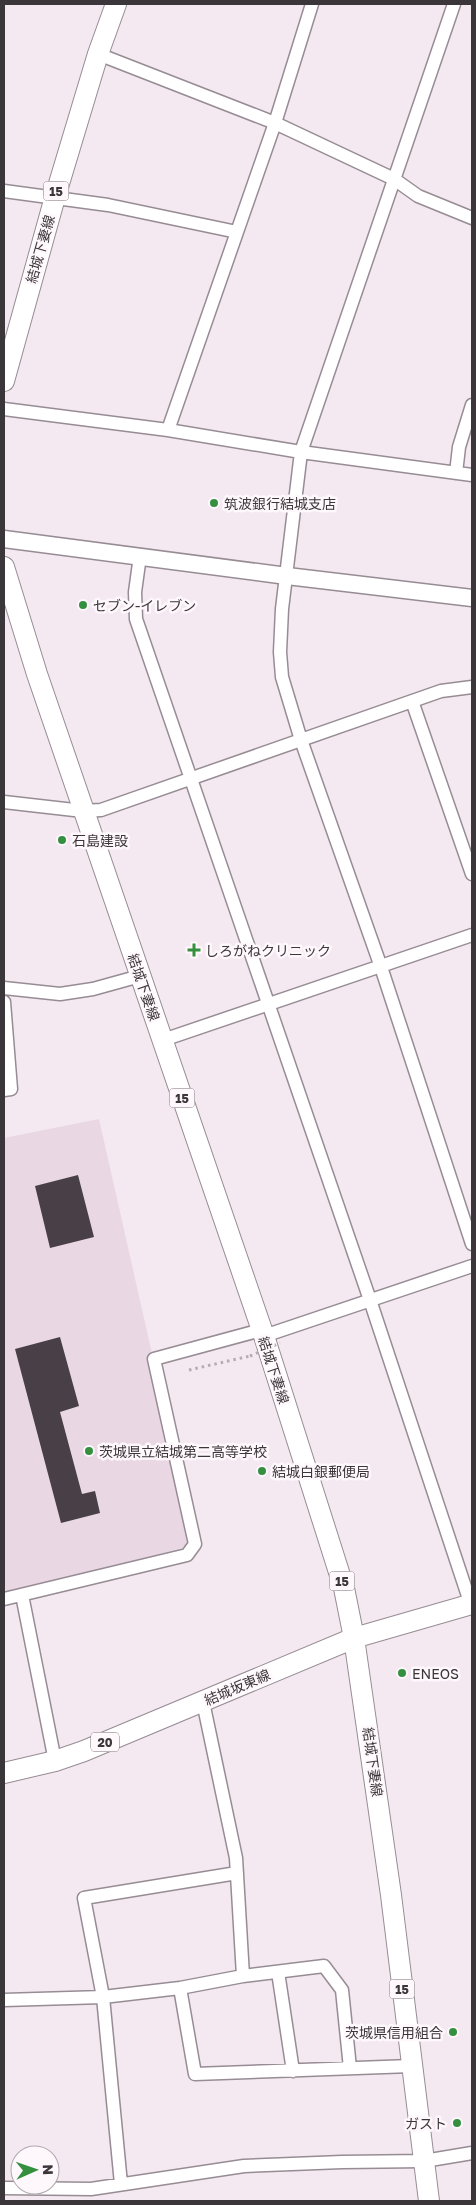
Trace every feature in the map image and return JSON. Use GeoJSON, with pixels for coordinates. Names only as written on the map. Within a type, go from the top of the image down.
{"type":"FeatureCollection","features":[{"type":"Feature","properties":{"kind":"main road","name":"結城下妻線"},"geometry":{"type":"LineString","coordinates":[[4,381],[54,197],[98,54],[116,4]]}},
{"type":"Feature","properties":{"kind":"main road","name":"結城下妻線"},"geometry":{"type":"LineString","coordinates":[[4,567],[36,674],[140,976],[268,1337],[344,1588],[354,1638],[392,1895],[411,2066],[429,2201]]}},
{"type":"Feature","properties":{"kind":"main road","name":"結城坂東線"},"geometry":{"type":"LineString","coordinates":[[4,1773],[55,1761],[203,1702],[354,1638],[472,1604]]}},
{"type":"Feature","properties":{"kind":"street"},"geometry":{"type":"LineString","coordinates":[[168,430],[275,123],[312,4]]}},
{"type":"Feature","properties":{"kind":"street"},"geometry":{"type":"LineString","coordinates":[[454,4],[302,452],[286,576],[280,652],[282,676],[300,740],[381,967],[472,1244]]}},
{"type":"Feature","properties":{"kind":"street"},"geometry":{"type":"LineString","coordinates":[[98,54],[275,123],[394,179],[418,196],[472,218]]}},
{"type":"Feature","properties":{"kind":"street"},"geometry":{"type":"LineString","coordinates":[[4,191],[108,205],[237,232]]}},
{"type":"Feature","properties":{"kind":"street"},"geometry":{"type":"LineString","coordinates":[[456,473],[459,447],[472,405]]}},
{"type":"Feature","properties":{"kind":"street"},"geometry":{"type":"LineString","coordinates":[[4,409],[168,430],[302,452],[472,475]]}},
{"type":"Feature","properties":{"kind":"street"},"geometry":{"type":"LineString","coordinates":[[4,539],[472,598]]}},
{"type":"Feature","properties":{"kind":"street"},"geometry":{"type":"LineString","coordinates":[[140,556],[135,592],[136,619],[370,1300],[472,1604]]}},
{"type":"Feature","properties":{"kind":"street"},"geometry":{"type":"LineString","coordinates":[[4,802],[83,811],[101,810],[192,780],[412,701],[441,692],[472,687]]}},
{"type":"Feature","properties":{"kind":"street"},"geometry":{"type":"LineString","coordinates":[[412,701],[472,874]]}},
{"type":"Feature","properties":{"kind":"street"},"geometry":{"type":"LineString","coordinates":[[163,1040],[472,935]]}},
{"type":"Feature","properties":{"kind":"street"},"geometry":{"type":"LineString","coordinates":[[4,988],[60,994],[94,989],[140,976]]}},
{"type":"Feature","properties":{"kind":"street"},"geometry":{"type":"LineString","coordinates":[[4,1002],[11,1089],[4,1090]]}},
{"type":"Feature","properties":{"kind":"street"},"geometry":{"type":"LineString","coordinates":[[4,1599],[187,1555],[195,1544],[154,1359],[268,1337],[472,1266]]}},
{"type":"Feature","properties":{"kind":"street"},"geometry":{"type":"LineString","coordinates":[[22,1595],[55,1761]]}},
{"type":"Feature","properties":{"kind":"street"},"geometry":{"type":"LineString","coordinates":[[203,1702],[236,1858],[244,1976]]}},
{"type":"Feature","properties":{"kind":"street"},"geometry":{"type":"LineString","coordinates":[[121,2184],[103,1997],[84,1898],[237,1873]]}},
{"type":"Feature","properties":{"kind":"street"},"geometry":{"type":"LineString","coordinates":[[4,2000],[103,1997],[180,1988],[244,1976],[324,1966],[342,1990],[350,2068]]}},
{"type":"Feature","properties":{"kind":"street"},"geometry":{"type":"LineString","coordinates":[[278,1972],[293,2071]]}},
{"type":"Feature","properties":{"kind":"street"},"geometry":{"type":"LineString","coordinates":[[180,1988],[195,2074],[411,2066]]}},
{"type":"Feature","properties":{"kind":"street"},"geometry":{"type":"LineString","coordinates":[[4,2188],[91,2189],[244,2166],[424,2161],[472,2153]]}},
{"type":"Feature","properties":{"kind":"path"},"geometry":{"type":"LineString","coordinates":[[188,1370],[250,1356],[268,1337]]}},
{"type":"Feature","properties":{"kind":"shaded area","name":"茨城県立結城第二高等学校"},"geometry":{"type":"Polygon","coordinates":[[[99,1119],[195,1544],[4,1599],[4,1138],[99,1119]]]}},
{"type":"Feature","properties":{"kind":"building"},"geometry":{"type":"Polygon","coordinates":[[[78,1175],[94,1237],[50,1248],[35,1186],[78,1175]]]}},
{"type":"Feature","properties":{"kind":"building"},"geometry":{"type":"Polygon","coordinates":[[[60,1337],[79,1406],[60,1412],[82,1494],[95,1491],[100,1513],[61,1523],[15,1349],[60,1337]]]}},
{"type":"Feature","properties":{"kind":"place","name":"筑波銀行結城支店"},"geometry":{"type":"Point","coordinates":[214,503]}},
{"type":"Feature","properties":{"kind":"place","name":"セブン-イレブン"},"geometry":{"type":"Point","coordinates":[83,605]}},
{"type":"Feature","properties":{"kind":"place","name":"石島建設"},"geometry":{"type":"Point","coordinates":[62,840]}},
{"type":"Feature","properties":{"kind":"place","name":"しろがねクリニック"},"geometry":{"type":"Point","coordinates":[194,950]}},
{"type":"Feature","properties":{"kind":"place","name":"茨城県立結城第二高等学校"},"geometry":{"type":"Point","coordinates":[89,1451]}},
{"type":"Feature","properties":{"kind":"place","name":"結城白銀郵便局"},"geometry":{"type":"Point","coordinates":[262,1471]}},
{"type":"Feature","properties":{"kind":"place","name":"ENEOS"},"geometry":{"type":"Point","coordinates":[402,1673]}},
{"type":"Feature","properties":{"kind":"place","name":"茨城県信用組合"},"geometry":{"type":"Point","coordinates":[453,2032]}},
{"type":"Feature","properties":{"kind":"place","name":"ガスト"},"geometry":{"type":"Point","coordinates":[457,2123]}}]}
